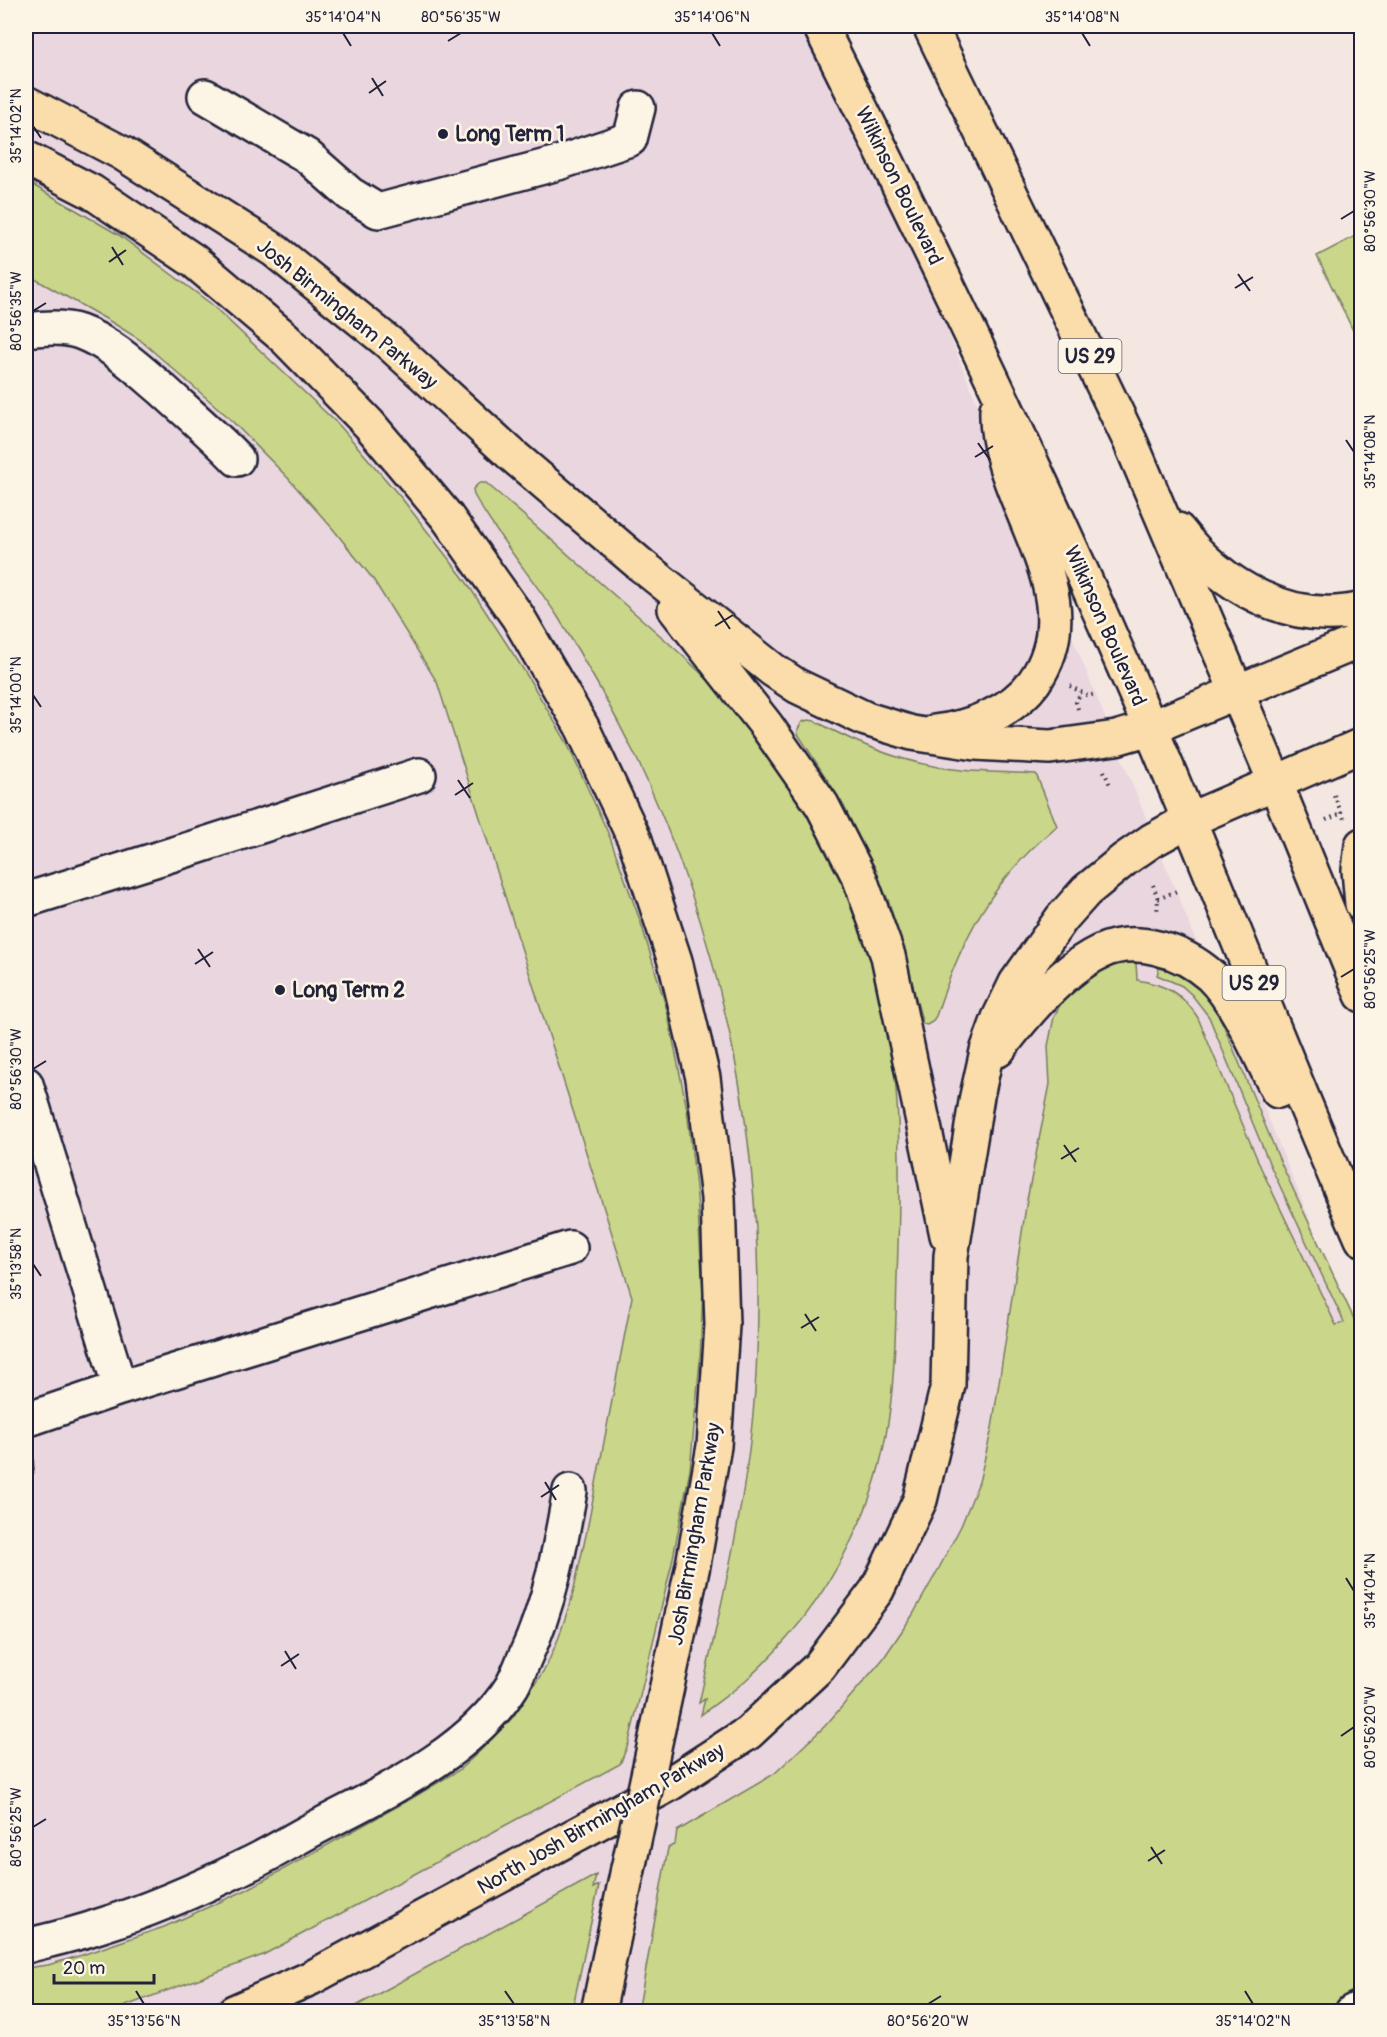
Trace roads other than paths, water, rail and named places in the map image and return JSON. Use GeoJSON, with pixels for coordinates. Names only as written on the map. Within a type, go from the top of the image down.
{"type":"FeatureCollection","features":[{"type":"Feature","properties":{"kind":"main road","name":"Wilkinson Boulevard"},"geometry":{"type":"LineString","coordinates":[[820,26],[1002,397],[1150,728],[1362,1239]]}},
{"type":"Feature","properties":{"kind":"main road","name":"US 29"},"geometry":{"type":"LineString","coordinates":[[930,26],[1098,371],[1238,692],[1362,995]]}},
{"type":"Feature","properties":{"kind":"main road","name":"Josh Birmingham Parkway"},"geometry":{"type":"LineString","coordinates":[[26,103],[122,153],[274,250],[388,342],[512,455],[641,565]]}},
{"type":"Feature","properties":{"kind":"main road","name":"Josh Birmingham Parkway"},"geometry":{"type":"LineString","coordinates":[[26,158],[92,192],[194,261],[285,338],[369,424],[447,517],[518,617],[582,727],[635,840],[675,961],[703,1078],[718,1198],[722,1325],[714,1446],[693,1565],[598,2012]]}},
{"type":"Feature","properties":{"kind":"main road"},"geometry":{"type":"LineString","coordinates":[[912,733],[957,728],[974,723],[1008,707],[1020,699],[1042,671],[1052,645],[1054,620],[1049,585],[1038,546],[1013,486],[999,444],[998,406],[1002,397]]}},
{"type":"Feature","properties":{"kind":"main road"},"geometry":{"type":"LineString","coordinates":[[1151,490],[1162,509],[1196,551],[1216,571],[1238,586],[1268,601],[1299,610],[1333,612],[1362,609]]}},
{"type":"Feature","properties":{"kind":"main road"},"geometry":{"type":"LineString","coordinates":[[641,565],[773,670],[797,686],[866,719],[912,733],[975,743],[1050,747],[1116,738],[1150,728],[1362,640]]}},
{"type":"Feature","properties":{"kind":"main road"},"geometry":{"type":"LineString","coordinates":[[641,565],[766,725],[797,769],[822,805],[860,879],[888,956],[951,1256]]}},
{"type":"Feature","properties":{"kind":"main road","name":"North Josh Birmingham Parkway"},"geometry":{"type":"LineString","coordinates":[[234,2012],[311,1978],[668,1785],[748,1733],[819,1667],[877,1590],[920,1500],[948,1385],[951,1256],[980,1080],[987,1051],[999,1018],[1016,983],[1062,918],[1086,891],[1151,841],[1189,820],[1362,745]]}},
{"type":"Feature","properties":{"kind":"main road"},"geometry":{"type":"LineString","coordinates":[[1354,835],[1362,904]]}},
{"type":"Feature","properties":{"kind":"main road"},"geometry":{"type":"LineString","coordinates":[[980,1080],[1005,1041],[1072,970],[1102,951],[1115,947],[1127,945],[1151,947],[1182,956],[1211,977],[1235,1010],[1295,1122],[1313,1141],[1321,1144]]}},
{"type":"Feature","properties":{"kind":"lane"},"geometry":{"type":"LineString","coordinates":[[205,96],[307,156],[350,194],[378,211],[547,166],[630,139],[638,108]]}},
{"type":"Feature","properties":{"kind":"lane"},"geometry":{"type":"LineString","coordinates":[[26,330],[48,327],[79,332],[105,344],[125,358],[237,459]]}},
{"type":"Feature","properties":{"kind":"lane"},"geometry":{"type":"LineString","coordinates":[[26,900],[419,775]]}},
{"type":"Feature","properties":{"kind":"lane"},"geometry":{"type":"LineString","coordinates":[[26,1083],[120,1388]]}},
{"type":"Feature","properties":{"kind":"lane"},"geometry":{"type":"LineString","coordinates":[[26,1420],[120,1388],[570,1248]]}},
{"type":"Feature","properties":{"kind":"lane"},"geometry":{"type":"LineString","coordinates":[[26,1946],[103,1925],[178,1897],[249,1865],[396,1785],[465,1738],[489,1715],[512,1686],[531,1646],[559,1559],[570,1491]]}},
{"type":"Feature","properties":{"kind":"lane"},"geometry":{"type":"LineString","coordinates":[[261,2012],[311,1978]]}},
{"type":"Feature","properties":{"kind":"lane"},"geometry":{"type":"LineString","coordinates":[[1352,2012],[1362,2007]]}},
{"type":"Feature","properties":{"kind":"place","name":"Long Term 1"},"geometry":{"type":"Point","coordinates":[443,134]}},
{"type":"Feature","properties":{"kind":"place","name":"Long Term 2"},"geometry":{"type":"Point","coordinates":[280,990]}}]}
